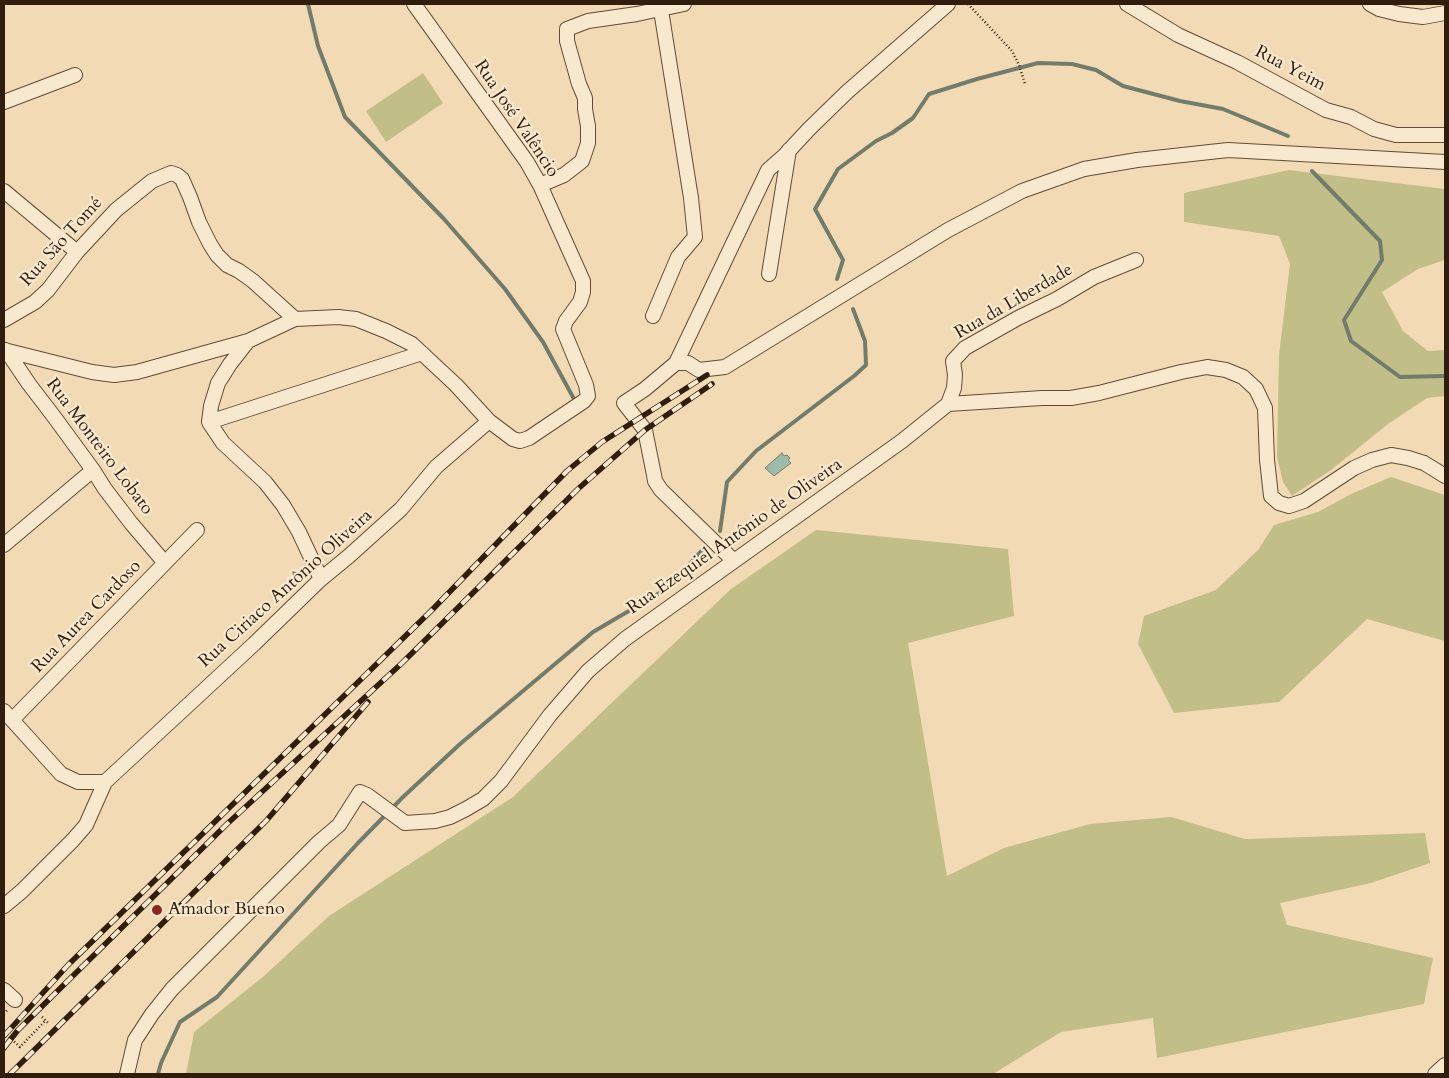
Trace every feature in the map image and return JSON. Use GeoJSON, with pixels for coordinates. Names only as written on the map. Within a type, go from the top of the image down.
{"type":"FeatureCollection","features":[{"type":"Feature","properties":{"kind":"street","name":"Rua José Valêncio"},"geometry":{"type":"LineString","coordinates":[[414,4],[527,162],[540,185],[583,280],[583,292],[580,302],[566,320],[563,329],[581,371],[588,396],[584,401],[529,438],[520,441],[489,421]]}},
{"type":"Feature","properties":{"kind":"street"},"geometry":{"type":"LineString","coordinates":[[540,185],[564,175],[582,161],[588,143],[585,98],[579,84],[567,41],[567,29],[588,21],[637,14],[661,6],[684,4]]}},
{"type":"Feature","properties":{"kind":"street"},"geometry":{"type":"LineString","coordinates":[[734,561],[661,490],[654,475],[645,430],[624,403],[645,389],[676,363],[768,170],[847,92],[948,4]]}},
{"type":"Feature","properties":{"kind":"street","name":"Rua Yeim"},"geometry":{"type":"LineString","coordinates":[[1127,4],[1178,36],[1237,62],[1326,110],[1351,117],[1374,129],[1396,135],[1445,135]]}},
{"type":"Feature","properties":{"kind":"street"},"geometry":{"type":"LineString","coordinates":[[1370,4],[1399,14],[1422,17],[1445,13]]}},
{"type":"Feature","properties":{"kind":"street"},"geometry":{"type":"LineString","coordinates":[[653,316],[678,258],[695,238],[691,198],[661,6]]}},
{"type":"Feature","properties":{"kind":"street"},"geometry":{"type":"LineString","coordinates":[[4,102],[75,75]]}},
{"type":"Feature","properties":{"kind":"street"},"geometry":{"type":"LineString","coordinates":[[769,274],[789,150]]}},
{"type":"Feature","properties":{"kind":"street"},"geometry":{"type":"LineString","coordinates":[[676,363],[688,363],[700,370],[725,367],[948,230],[1022,190],[1084,169],[1137,160],[1228,150],[1445,162]]}},
{"type":"Feature","properties":{"kind":"street","name":"Rua São Tomé"},"geometry":{"type":"LineString","coordinates":[[4,320],[35,302],[48,290],[76,252],[116,210],[152,181],[170,173],[182,179],[199,222],[217,255],[227,265],[253,281],[295,319]]}},
{"type":"Feature","properties":{"kind":"street"},"geometry":{"type":"LineString","coordinates":[[4,190],[76,252]]}},
{"type":"Feature","properties":{"kind":"street","name":"Rua da Liberdade"},"geometry":{"type":"LineString","coordinates":[[948,404],[954,388],[953,360],[965,348],[1094,277],[1136,260]]}},
{"type":"Feature","properties":{"kind":"street"},"geometry":{"type":"LineString","coordinates":[[5,350],[92,372],[114,375],[137,372],[248,342],[295,319],[338,317],[356,319],[386,330],[412,344],[474,403],[489,421]]}},
{"type":"Feature","properties":{"kind":"street"},"geometry":{"type":"LineString","coordinates":[[248,342],[230,364],[218,384],[211,406],[209,422],[223,443],[265,482],[283,504],[299,532],[321,579]]}},
{"type":"Feature","properties":{"kind":"street","name":"Rua Monteiro Lobato"},"geometry":{"type":"LineString","coordinates":[[5,350],[105,489],[165,563]]}},
{"type":"Feature","properties":{"kind":"street"},"geometry":{"type":"LineString","coordinates":[[209,422],[422,353]]}},
{"type":"Feature","properties":{"kind":"street"},"geometry":{"type":"LineString","coordinates":[[948,404],[1070,398],[1099,393],[1190,370],[1207,368],[1226,370],[1243,377],[1256,389],[1265,408],[1267,460],[1271,496],[1279,503],[1289,506],[1304,501],[1354,468],[1372,460],[1391,455],[1424,463],[1445,476]]}},
{"type":"Feature","properties":{"kind":"street","name":"Rua Ezequiel Antônio de Oliveira"},"geometry":{"type":"LineString","coordinates":[[127,1074],[135,1040],[152,1014],[172,989],[319,842],[339,825],[360,792],[367,795],[404,823],[435,821],[450,817],[482,799],[501,781],[550,715],[588,671],[625,639],[902,441],[948,404]]}},
{"type":"Feature","properties":{"kind":"street","name":"Rua Ciriaco Antônio Oliveira"},"geometry":{"type":"LineString","coordinates":[[4,906],[22,891],[86,825],[105,782],[321,579],[401,509],[436,467],[489,421]]}},
{"type":"Feature","properties":{"kind":"street"},"geometry":{"type":"LineString","coordinates":[[4,546],[93,470]]}},
{"type":"Feature","properties":{"kind":"street","name":"Rua Aurea Cardoso"},"geometry":{"type":"LineString","coordinates":[[8,715],[197,530]]}},
{"type":"Feature","properties":{"kind":"street"},"geometry":{"type":"LineString","coordinates":[[8,715],[62,774],[78,782],[105,782]]}},
{"type":"Feature","properties":{"kind":"street"},"geometry":{"type":"LineString","coordinates":[[4,990],[15,1000]]}},
{"type":"Feature","properties":{"kind":"street"},"geometry":{"type":"LineString","coordinates":[[1435,1074],[1445,1065]]}},
{"type":"Feature","properties":{"kind":"path"},"geometry":{"type":"LineString","coordinates":[[968,4],[1012,51],[1025,84]]}},
{"type":"Feature","properties":{"kind":"path"},"geometry":{"type":"LineString","coordinates":[[42,1017],[49,1024]]}},
{"type":"Feature","properties":{"kind":"path"},"geometry":{"type":"LineString","coordinates":[[4,1032],[20,1047],[46,1020]]}},
{"type":"Feature","properties":{"kind":"shaded area"},"geometry":{"type":"Polygon","coordinates":[[[423,73],[443,103],[386,142],[366,111],[423,73]]]}},
{"type":"Feature","properties":{"kind":"shaded area"},"geometry":{"type":"Polygon","coordinates":[[[1289,170],[1445,189],[1445,260],[1418,269],[1382,292],[1403,331],[1428,351],[1445,350],[1445,396],[1427,398],[1388,424],[1331,470],[1292,496],[1283,482],[1277,457],[1279,355],[1290,264],[1279,236],[1184,222],[1184,193],[1289,170]]]}},
{"type":"Feature","properties":{"kind":"shaded area"},"geometry":{"type":"Polygon","coordinates":[[[782,453],[790,458],[788,460],[791,463],[774,476],[765,468],[782,453]]]}},
{"type":"Feature","properties":{"kind":"shaded area"},"geometry":{"type":"Polygon","coordinates":[[[1391,477],[1445,495],[1445,641],[1367,619],[1279,702],[1174,713],[1138,644],[1144,616],[1216,590],[1258,550],[1274,525],[1318,512],[1351,494],[1391,477]]]}},
{"type":"Feature","properties":{"kind":"shaded area"},"geometry":{"type":"Polygon","coordinates":[[[816,530],[1008,549],[1014,616],[908,643],[947,876],[1004,848],[1090,824],[1171,817],[1245,839],[1425,833],[1430,863],[1371,883],[1280,903],[1287,925],[1433,958],[1424,1004],[1157,1058],[1153,1018],[1061,1032],[993,1074],[186,1074],[194,1032],[264,976],[329,916],[513,797],[731,589],[816,530]]]}},
{"type":"Feature","properties":{"kind":"waterway"},"geometry":{"type":"LineString","coordinates":[[308,4],[318,46],[345,117],[444,219],[505,289],[543,342],[574,399]]}},
{"type":"Feature","properties":{"kind":"waterway"},"geometry":{"type":"LineString","coordinates":[[837,279],[843,260],[815,209],[838,169],[876,141],[892,133],[913,118],[929,94],[1038,63],[1072,64],[1096,70],[1123,86],[1180,101],[1223,109],[1288,136]]}},
{"type":"Feature","properties":{"kind":"waterway"},"geometry":{"type":"LineString","coordinates":[[1312,171],[1380,241],[1382,260],[1344,320],[1351,341],[1400,377],[1445,376]]}},
{"type":"Feature","properties":{"kind":"waterway"},"geometry":{"type":"LineString","coordinates":[[720,531],[727,482],[756,451],[866,365],[865,341],[853,309]]}},
{"type":"Feature","properties":{"kind":"waterway"},"geometry":{"type":"LineString","coordinates":[[158,1074],[161,1063],[180,1022],[217,997],[358,843],[403,797],[460,744],[593,632],[668,588],[704,548]]}},
{"type":"Feature","properties":{"kind":"railway"},"geometry":{"type":"LineString","coordinates":[[4,1036],[68,965],[431,611],[567,471],[602,442],[707,375]]}},
{"type":"Feature","properties":{"kind":"railway"},"geometry":{"type":"LineString","coordinates":[[4,1048],[18,1030],[227,824],[401,664],[579,488],[645,430],[712,384]]}},
{"type":"Feature","properties":{"kind":"railway"},"geometry":{"type":"LineString","coordinates":[[10,1074],[266,821],[368,702]]}},
{"type":"Feature","properties":{"kind":"place","name":"Amador Bueno"},"geometry":{"type":"Point","coordinates":[157,910]}}]}
